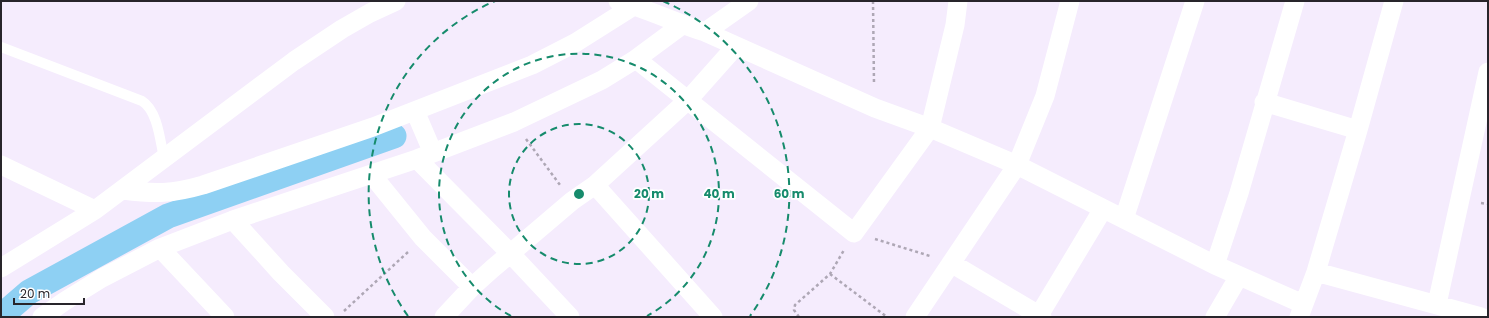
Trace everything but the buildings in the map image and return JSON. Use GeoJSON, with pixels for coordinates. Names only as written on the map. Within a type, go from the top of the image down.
{"type":"FeatureCollection","features":[{"type":"Feature","properties":{"kind":"street"},"geometry":{"type":"LineString","coordinates":[[1,268],[95,210],[294,61],[370,12],[396,1]]}},
{"type":"Feature","properties":{"kind":"street"},"geometry":{"type":"LineString","coordinates":[[705,32],[749,1]]}},
{"type":"Feature","properties":{"kind":"street"},"geometry":{"type":"LineString","coordinates":[[636,59],[854,233],[930,128],[956,24],[958,1]]}},
{"type":"Feature","properties":{"kind":"street"},"geometry":{"type":"LineString","coordinates":[[915,317],[1017,165],[1045,96],[1070,1]]}},
{"type":"Feature","properties":{"kind":"street"},"geometry":{"type":"LineString","coordinates":[[1124,219],[1195,1]]}},
{"type":"Feature","properties":{"kind":"street"},"geometry":{"type":"LineString","coordinates":[[1215,265],[1239,193],[1264,102],[1295,1]]}},
{"type":"Feature","properties":{"kind":"street"},"geometry":{"type":"LineString","coordinates":[[123,190],[160,193],[179,192],[373,127],[532,65],[575,43],[630,2],[682,25],[705,32],[874,108],[930,128],[1017,165],[1215,265],[1240,276],[1301,310],[1316,272],[1394,1]]}},
{"type":"Feature","properties":{"kind":"street"},"geometry":{"type":"LineString","coordinates":[[42,317],[102,278],[160,248],[233,220],[372,175],[514,122],[602,80],[636,59],[682,25]]}},
{"type":"Feature","properties":{"kind":"street"},"geometry":{"type":"LineString","coordinates":[[444,317],[472,287],[510,253],[572,201],[595,184],[688,100],[736,46]]}},
{"type":"Feature","properties":{"kind":"street"},"geometry":{"type":"LineString","coordinates":[[1437,304],[1488,72]]}},
{"type":"Feature","properties":{"kind":"street"},"geometry":{"type":"LineString","coordinates":[[1264,102],[1358,130]]}},
{"type":"Feature","properties":{"kind":"street"},"geometry":{"type":"LineString","coordinates":[[415,111],[425,156],[510,253],[570,317]]}},
{"type":"Feature","properties":{"kind":"street"},"geometry":{"type":"LineString","coordinates":[[1,165],[95,210]]}},
{"type":"Feature","properties":{"kind":"street"},"geometry":{"type":"LineString","coordinates":[[372,175],[423,238],[472,287]]}},
{"type":"Feature","properties":{"kind":"street"},"geometry":{"type":"LineString","coordinates":[[595,184],[713,317]]}},
{"type":"Feature","properties":{"kind":"street"},"geometry":{"type":"LineString","coordinates":[[952,263],[1039,317],[1103,209]]}},
{"type":"Feature","properties":{"kind":"street"},"geometry":{"type":"LineString","coordinates":[[233,220],[281,273],[325,317]]}},
{"type":"Feature","properties":{"kind":"street"},"geometry":{"type":"LineString","coordinates":[[160,248],[225,317]]}},
{"type":"Feature","properties":{"kind":"street"},"geometry":{"type":"LineString","coordinates":[[1316,272],[1481,317]]}},
{"type":"Feature","properties":{"kind":"street"},"geometry":{"type":"LineString","coordinates":[[1214,317],[1240,276]]}},
{"type":"Feature","properties":{"kind":"lane"},"geometry":{"type":"LineString","coordinates":[[1,46],[142,100],[148,104],[153,112],[164,158]]}},
{"type":"Feature","properties":{"kind":"path"},"geometry":{"type":"LineString","coordinates":[[873,1],[874,108]]}},
{"type":"Feature","properties":{"kind":"path"},"geometry":{"type":"LineString","coordinates":[[514,122],[572,201]]}},
{"type":"Feature","properties":{"kind":"path"},"geometry":{"type":"LineString","coordinates":[[799,317],[794,310],[795,305],[830,274],[854,233],[952,263]]}},
{"type":"Feature","properties":{"kind":"path"},"geometry":{"type":"LineString","coordinates":[[344,312],[423,238]]}},
{"type":"Feature","properties":{"kind":"path"},"geometry":{"type":"LineString","coordinates":[[830,274],[887,317]]}},
{"type":"Feature","properties":{"kind":"waterway"},"geometry":{"type":"LineString","coordinates":[[1,316],[29,292],[168,216],[394,136]]}}]}
